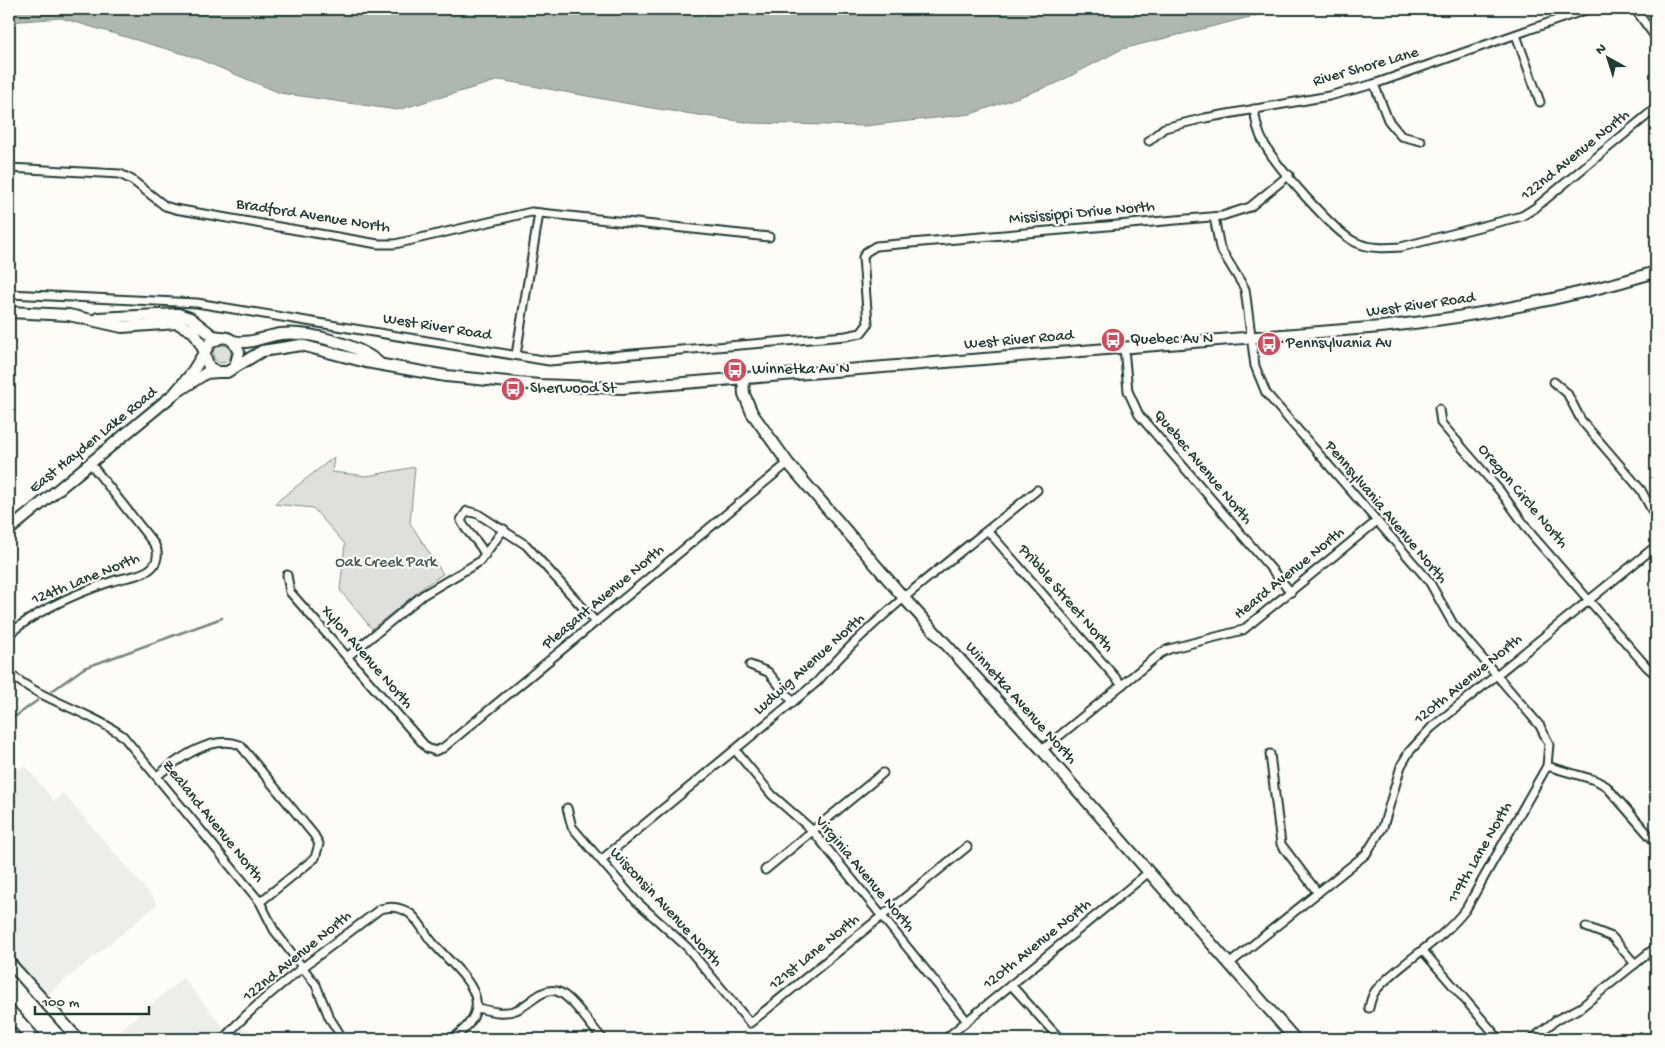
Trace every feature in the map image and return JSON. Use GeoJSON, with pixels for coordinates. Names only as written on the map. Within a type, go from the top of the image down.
{"type":"FeatureCollection","features":[{"type":"Feature","properties":{"kind":"highway"},"geometry":{"type":"LineString","coordinates":[[9,1011],[34,1039]]}},
{"type":"Feature","properties":{"kind":"main road","name":"West River Road"},"geometry":{"type":"LineString","coordinates":[[235,366],[262,351],[288,345],[312,347],[366,362],[446,376],[566,386],[642,387],[1381,327],[1456,318],[1559,297],[1656,272]]}},
{"type":"Feature","properties":{"kind":"main road"},"geometry":{"type":"LineString","coordinates":[[9,312],[50,313],[89,318],[135,318],[172,313],[190,318],[209,334],[232,341],[239,352],[235,366],[227,372],[218,372],[206,363],[204,352],[194,332],[176,323],[134,327],[108,324],[89,318]]}},
{"type":"Feature","properties":{"kind":"main road","name":"West River Road"},"geometry":{"type":"LineString","coordinates":[[232,341],[250,343],[284,334],[312,336],[343,344],[373,357],[379,363]]}},
{"type":"Feature","properties":{"kind":"main road"},"geometry":{"type":"LineString","coordinates":[[204,352],[210,343],[222,337]]}},
{"type":"Feature","properties":{"kind":"main road","name":"East Hayden Lake Road"},"geometry":{"type":"LineString","coordinates":[[174,394],[191,374],[204,352]]}},
{"type":"Feature","properties":{"kind":"main road","name":"East Hayden Lake Road"},"geometry":{"type":"LineString","coordinates":[[9,530],[174,394],[206,373],[218,372]]}},
{"type":"Feature","properties":{"kind":"main road","name":"Winnetka Avenue North"},"geometry":{"type":"LineString","coordinates":[[743,378],[744,394],[752,413],[788,463],[904,598],[1042,750],[1295,1039]]}},
{"type":"Feature","properties":{"kind":"main road"},"geometry":{"type":"LineString","coordinates":[[9,962],[78,1039]]}},
{"type":"Feature","properties":{"kind":"street","name":"River Shore Lane"},"geometry":{"type":"LineString","coordinates":[[1149,141],[1164,128],[1204,118],[1329,96],[1374,84],[1588,9]]}},
{"type":"Feature","properties":{"kind":"street"},"geometry":{"type":"LineString","coordinates":[[1635,9],[1656,38]]}},
{"type":"Feature","properties":{"kind":"street"},"geometry":{"type":"LineString","coordinates":[[1516,34],[1540,102]]}},
{"type":"Feature","properties":{"kind":"street"},"geometry":{"type":"LineString","coordinates":[[1374,84],[1388,120],[1401,136],[1421,141]]}},
{"type":"Feature","properties":{"kind":"street","name":"122nd Avenue North"},"geometry":{"type":"LineString","coordinates":[[1254,109],[1256,124],[1263,142],[1331,224],[1357,243],[1370,246],[1401,247],[1522,216],[1535,208],[1656,108]]}},
{"type":"Feature","properties":{"kind":"street","name":"Bradford Avenue North"},"geometry":{"type":"LineString","coordinates":[[9,168],[114,173],[132,180],[155,199],[175,210],[378,244],[395,244],[531,212],[769,237]]}},
{"type":"Feature","properties":{"kind":"street","name":"Mississippi Drive North"},"geometry":{"type":"LineString","coordinates":[[861,332],[868,324],[863,267],[866,252],[871,248],[884,245],[1214,217],[1237,213],[1250,207],[1289,175]]}},
{"type":"Feature","properties":{"kind":"street"},"geometry":{"type":"LineString","coordinates":[[516,355],[539,213]]}},
{"type":"Feature","properties":{"kind":"street","name":"Pennsylvania Avenue North"},"geometry":{"type":"LineString","coordinates":[[1214,217],[1220,248],[1244,290],[1255,366],[1266,392],[1429,581],[1452,624],[1544,732],[1550,752],[1547,766]]}},
{"type":"Feature","properties":{"kind":"street","name":"West River Road"},"geometry":{"type":"LineString","coordinates":[[9,294],[197,302],[416,341],[516,355],[535,361],[577,360],[846,336],[861,332]]}},
{"type":"Feature","properties":{"kind":"street","name":"Quebec Avenue North"},"geometry":{"type":"LineString","coordinates":[[1124,348],[1128,391],[1139,415],[1291,592]]}},
{"type":"Feature","properties":{"kind":"street"},"geometry":{"type":"LineString","coordinates":[[1554,382],[1567,393],[1581,420],[1641,490],[1656,518]]}},
{"type":"Feature","properties":{"kind":"street","name":"Oregon Circle North"},"geometry":{"type":"LineString","coordinates":[[1439,409],[1442,423],[1500,491],[1532,535],[1647,667],[1656,674]]}},
{"type":"Feature","properties":{"kind":"street","name":"124th Lane North"},"geometry":{"type":"LineString","coordinates":[[9,634],[40,612],[109,582],[148,570],[157,558],[158,552],[154,543],[90,463]]}},
{"type":"Feature","properties":{"kind":"street","name":"Pleasant Avenue North"},"geometry":{"type":"LineString","coordinates":[[435,751],[443,748],[788,463]]}},
{"type":"Feature","properties":{"kind":"street","name":"Ludwig Avenue North"},"geometry":{"type":"LineString","coordinates":[[601,860],[817,682],[840,655],[904,598],[1037,490]]}},
{"type":"Feature","properties":{"kind":"street"},"geometry":{"type":"LineString","coordinates":[[485,555],[480,543],[462,525],[463,514],[472,510],[526,545],[596,622]]}},
{"type":"Feature","properties":{"kind":"street","name":"Heard Avenue North"},"geometry":{"type":"LineString","coordinates":[[1042,750],[1169,649],[1242,630],[1377,521]]}},
{"type":"Feature","properties":{"kind":"street"},"geometry":{"type":"LineString","coordinates":[[347,657],[423,595],[470,568],[485,555],[504,529]]}},
{"type":"Feature","properties":{"kind":"street","name":"Pribble Street North"},"geometry":{"type":"LineString","coordinates":[[988,531],[1122,685]]}},
{"type":"Feature","properties":{"kind":"street","name":"120th Avenue North"},"geometry":{"type":"LineString","coordinates":[[1229,964],[1354,864],[1376,841],[1388,811],[1401,766],[1419,740],[1656,546]]}},
{"type":"Feature","properties":{"kind":"street","name":"Xylon Avenue North"},"geometry":{"type":"LineString","coordinates":[[287,575],[290,592],[427,748],[435,751]]}},
{"type":"Feature","properties":{"kind":"street"},"geometry":{"type":"LineString","coordinates":[[750,665],[768,672],[793,702]]}},
{"type":"Feature","properties":{"kind":"street","name":"Zealand Avenue North"},"geometry":{"type":"LineString","coordinates":[[9,674],[28,687],[110,727],[123,736],[260,902],[274,930],[316,985],[329,1017],[343,1039]]}},
{"type":"Feature","properties":{"kind":"street"},"geometry":{"type":"LineString","coordinates":[[156,776],[180,760],[217,742],[229,741],[240,745],[314,834],[320,844],[314,858],[260,902]]}},
{"type":"Feature","properties":{"kind":"street","name":"Virginia Avenue North"},"geometry":{"type":"LineString","coordinates":[[735,750],[772,795],[812,830],[967,1021]]}},
{"type":"Feature","properties":{"kind":"street"},"geometry":{"type":"LineString","coordinates":[[1270,754],[1281,844],[1318,893]]}},
{"type":"Feature","properties":{"kind":"street"},"geometry":{"type":"LineString","coordinates":[[1547,766],[1595,780],[1606,786],[1656,843]]}},
{"type":"Feature","properties":{"kind":"street","name":"119th Lane North"},"geometry":{"type":"LineString","coordinates":[[1369,1008],[1374,992],[1454,925],[1466,909],[1547,766]]}},
{"type":"Feature","properties":{"kind":"street"},"geometry":{"type":"LineString","coordinates":[[765,870],[883,773]]}},
{"type":"Feature","properties":{"kind":"street","name":"Wisconsin Avenue North"},"geometry":{"type":"LineString","coordinates":[[567,808],[572,827],[642,907],[687,947],[750,1023]]}},
{"type":"Feature","properties":{"kind":"street","name":"121st Lane North"},"geometry":{"type":"LineString","coordinates":[[750,1023],[967,848]]}},
{"type":"Feature","properties":{"kind":"street","name":"120th Avenue North"},"geometry":{"type":"LineString","coordinates":[[945,1039],[1149,872]]}},
{"type":"Feature","properties":{"kind":"street","name":"122nd Avenue North"},"geometry":{"type":"LineString","coordinates":[[223,1039],[242,1020],[304,968],[380,909],[397,907],[414,916],[428,937],[472,986],[478,1008]]}},
{"type":"Feature","properties":{"kind":"street"},"geometry":{"type":"LineString","coordinates":[[1586,927],[1612,936],[1635,964]]}},
{"type":"Feature","properties":{"kind":"street"},"geometry":{"type":"LineString","coordinates":[[1532,1039],[1556,1020],[1580,1008],[1656,946]]}},
{"type":"Feature","properties":{"kind":"street"},"geometry":{"type":"LineString","coordinates":[[1423,951],[1499,1039]]}},
{"type":"Feature","properties":{"kind":"street"},"geometry":{"type":"LineString","coordinates":[[1011,985],[1060,1039]]}},
{"type":"Feature","properties":{"kind":"street"},"geometry":{"type":"LineString","coordinates":[[455,1038],[468,1027],[478,1008],[494,1012],[515,1011],[546,991],[553,990],[564,995],[603,1039]]}},
{"type":"Feature","properties":{"kind":"shaded area"},"geometry":{"type":"Polygon","coordinates":[[[9,9],[1282,9],[1122,49],[1055,84],[971,114],[865,126],[752,123],[652,108],[500,80],[397,110],[280,93],[194,57],[61,18],[9,22],[9,9]]]}},
{"type":"Feature","properties":{"kind":"shaded area"},"geometry":{"type":"Polygon","coordinates":[[[25,766],[54,801],[63,793],[158,904],[47,995],[9,952],[9,772],[25,766]]]}},
{"type":"Feature","properties":{"kind":"shaded area"},"geometry":{"type":"Polygon","coordinates":[[[183,978],[225,1029],[217,1039],[110,1039],[183,978]]]}},
{"type":"Feature","properties":{"kind":"shaded area"},"geometry":{"type":"Polygon","coordinates":[[[238,1029],[248,1029],[256,1039],[229,1039],[238,1029]]]}},
{"type":"Feature","properties":{"kind":"green space"},"geometry":{"type":"Polygon","coordinates":[[[222,345],[228,348],[231,354],[228,360],[222,363],[216,360],[213,354],[216,348],[222,345]]]}},
{"type":"Feature","properties":{"kind":"green space","name":"Oak Creek Park"},"geometry":{"type":"Polygon","coordinates":[[[334,457],[332,472],[367,476],[415,467],[410,523],[443,574],[425,586],[372,629],[340,590],[345,544],[313,508],[274,504],[334,457]]]}},
{"type":"Feature","properties":{"kind":"waterway"},"geometry":{"type":"LineString","coordinates":[[52,691],[84,668],[222,618]]}},
{"type":"Feature","properties":{"kind":"waterway"},"geometry":{"type":"LineString","coordinates":[[9,721],[38,700]]}},
{"type":"Feature","properties":{"kind":"place","name":"Quebec Av N"},"geometry":{"type":"Point","coordinates":[1113,340]}},
{"type":"Feature","properties":{"kind":"place","name":"Pennsylvania Av"},"geometry":{"type":"Point","coordinates":[1269,344]}},
{"type":"Feature","properties":{"kind":"place","name":"Winnetka Av N"},"geometry":{"type":"Point","coordinates":[735,370]}},
{"type":"Feature","properties":{"kind":"place","name":"Sherwood St"},"geometry":{"type":"Point","coordinates":[513,389]}}]}
